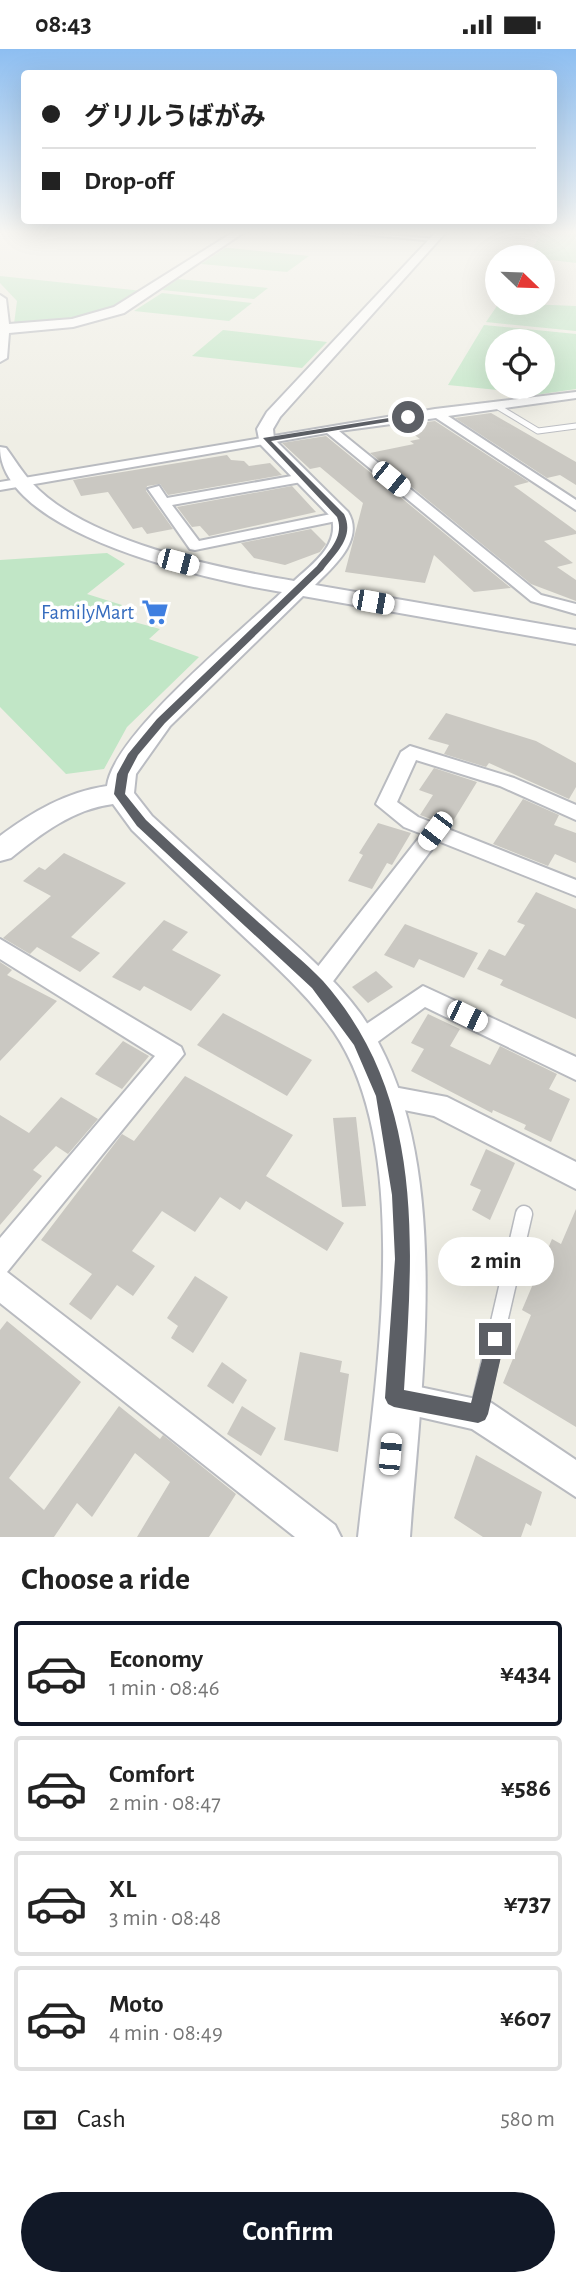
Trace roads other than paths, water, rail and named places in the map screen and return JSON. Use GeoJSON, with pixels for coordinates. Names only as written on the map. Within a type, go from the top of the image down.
{"type":"FeatureCollection","features":[{"type":"Feature","properties":{"kind":"street"},"geometry":{"type":"LineString","coordinates":[[0,358],[3,329],[1,300]]}},
{"type":"Feature","properties":{"kind":"street"},"geometry":{"type":"LineString","coordinates":[[3,329],[73,323],[119,310],[134,300]]}},
{"type":"Feature","properties":{"kind":"street"},"geometry":{"type":"LineString","coordinates":[[378,300],[273,415],[265,429],[265,440],[341,516],[344,524],[341,542],[335,552],[161,721],[134,754],[122,774],[120,794],[142,823],[317,985],[359,1042],[383,1096],[400,1195],[404,1259],[384,1537]]}},
{"type":"Feature","properties":{"kind":"street"},"geometry":{"type":"LineString","coordinates":[[9,484],[435,412],[576,394]]}},
{"type":"Feature","properties":{"kind":"street"},"geometry":{"type":"LineString","coordinates":[[561,396],[576,407]]}},
{"type":"Feature","properties":{"kind":"street"},"geometry":{"type":"LineString","coordinates":[[435,412],[576,506]]}},
{"type":"Feature","properties":{"kind":"street"},"geometry":{"type":"LineString","coordinates":[[329,429],[536,598],[576,609]]}},
{"type":"Feature","properties":{"kind":"street"},"geometry":{"type":"LineString","coordinates":[[0,452],[9,484],[72,521],[127,546],[198,567],[297,588],[576,637]]}},
{"type":"Feature","properties":{"kind":"street"},"geometry":{"type":"LineString","coordinates":[[164,503],[303,478]]}},
{"type":"Feature","properties":{"kind":"street"},"geometry":{"type":"LineString","coordinates":[[154,489],[195,546],[341,516]]}},
{"type":"Feature","properties":{"kind":"street"},"geometry":{"type":"LineString","coordinates":[[576,813],[507,782],[410,752],[386,804],[411,822],[576,888]]}},
{"type":"Feature","properties":{"kind":"street"},"geometry":{"type":"LineString","coordinates":[[0,851],[68,804],[94,795],[120,794]]}},
{"type":"Feature","properties":{"kind":"street"},"geometry":{"type":"LineString","coordinates":[[317,985],[435,831]]}},
{"type":"Feature","properties":{"kind":"street"},"geometry":{"type":"LineString","coordinates":[[0,947],[172,1054],[0,1259]]}},
{"type":"Feature","properties":{"kind":"street"},"geometry":{"type":"LineString","coordinates":[[359,1042],[423,995],[576,1069]]}},
{"type":"Feature","properties":{"kind":"street"},"geometry":{"type":"LineString","coordinates":[[383,1096],[438,1105],[576,1176]]}},
{"type":"Feature","properties":{"kind":"street"},"geometry":{"type":"LineString","coordinates":[[0,1284],[323,1537]]}},
{"type":"Feature","properties":{"kind":"street"},"geometry":{"type":"LineString","coordinates":[[394,1398],[478,1414],[576,1480]]}},
{"type":"Feature","properties":{"kind":"lane"},"geometry":{"type":"LineString","coordinates":[[495,405],[538,431],[576,426]]}},
{"type":"Feature","properties":{"kind":"lane"},"geometry":{"type":"LineString","coordinates":[[478,1414],[524,1214]]}},
{"type":"Feature","properties":{"kind":"place","name":"FamilyMart"},"geometry":{"type":"Point","coordinates":[155,612]}}]}
